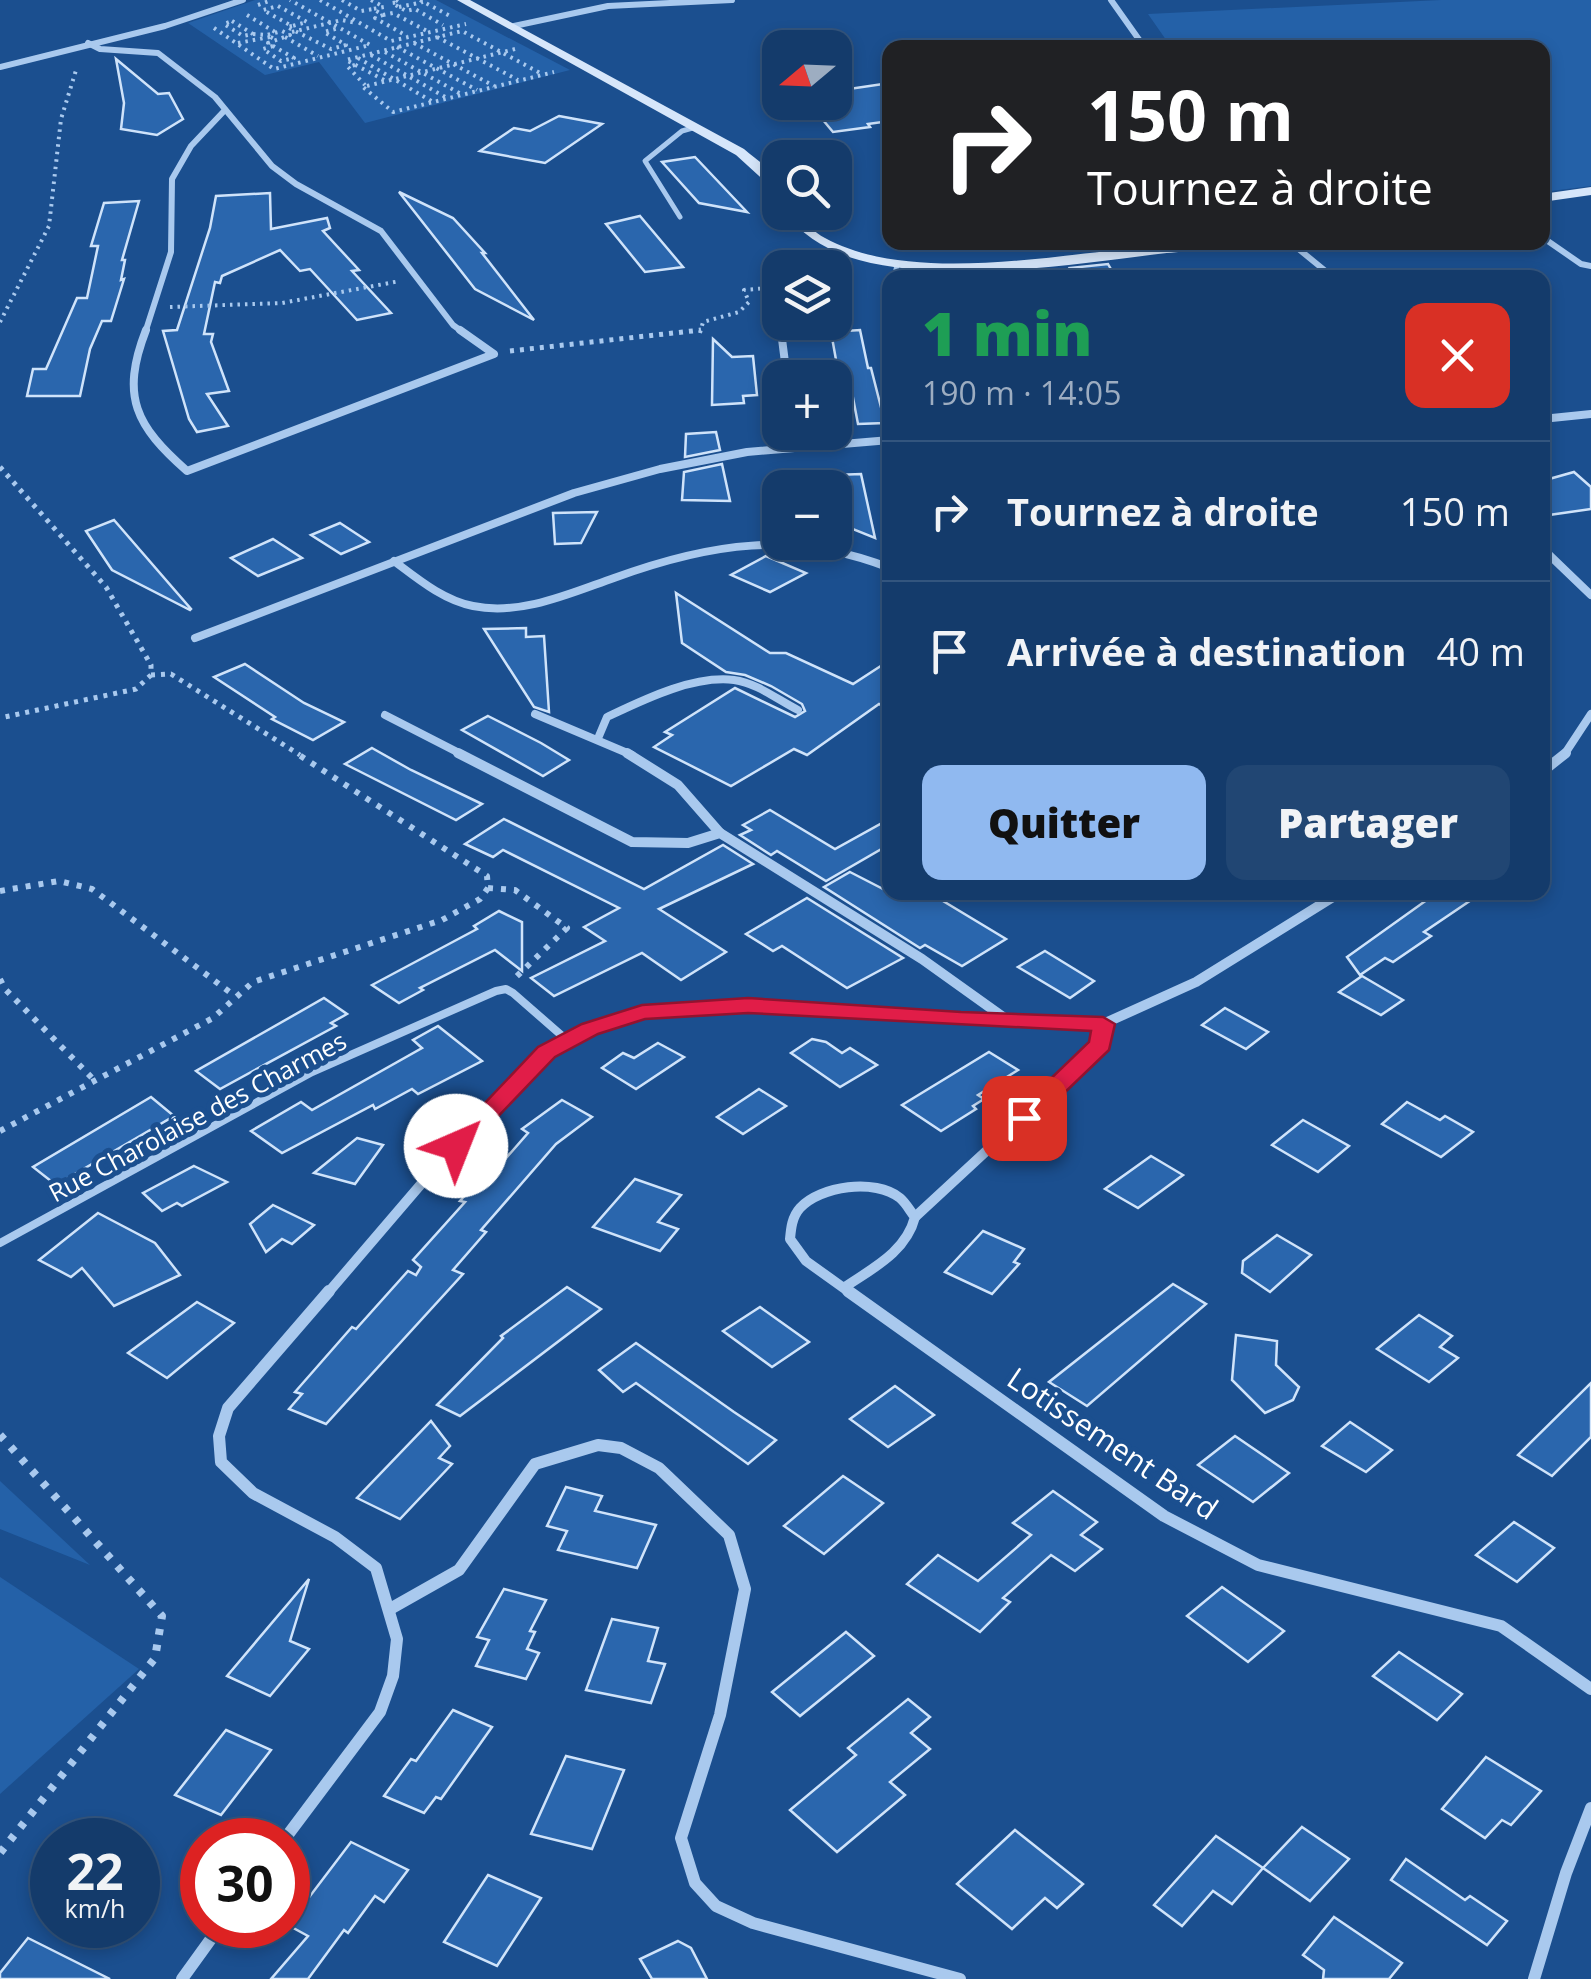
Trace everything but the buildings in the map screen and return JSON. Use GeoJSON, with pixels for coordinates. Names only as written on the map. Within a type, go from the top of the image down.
{"type":"FeatureCollection","features":[{"type":"Feature","properties":{"kind":"street"},"geometry":{"type":"LineString","coordinates":[[0,67],[166,26],[243,0]]}},
{"type":"Feature","properties":{"kind":"street"},"geometry":{"type":"LineString","coordinates":[[462,0],[696,126],[762,171]]}},
{"type":"Feature","properties":{"kind":"street"},"geometry":{"type":"LineString","coordinates":[[514,26],[608,6],[732,0]]}},
{"type":"Feature","properties":{"kind":"street"},"geometry":{"type":"LineString","coordinates":[[1111,0],[1139,40]]}},
{"type":"Feature","properties":{"kind":"street"},"geometry":{"type":"LineString","coordinates":[[88,43],[100,49],[158,53],[226,110],[272,166],[296,184],[381,231],[453,324],[494,354]]}},
{"type":"Feature","properties":{"kind":"street"},"geometry":{"type":"LineString","coordinates":[[226,110],[197,138],[176,172],[170,190],[172,250],[132,370],[135,404],[160,451],[187,471],[494,354]]}},
{"type":"Feature","properties":{"kind":"street"},"geometry":{"type":"LineString","coordinates":[[1550,197],[1591,192]]}},
{"type":"Feature","properties":{"kind":"street"},"geometry":{"type":"LineString","coordinates":[[801,230],[825,246],[893,270]]}},
{"type":"Feature","properties":{"kind":"street"},"geometry":{"type":"LineString","coordinates":[[1550,243],[1581,264],[1591,266]]}},
{"type":"Feature","properties":{"kind":"street"},"geometry":{"type":"LineString","coordinates":[[905,270],[1142,250]]}},
{"type":"Feature","properties":{"kind":"street"},"geometry":{"type":"LineString","coordinates":[[1300,250],[1324,270]]}},
{"type":"Feature","properties":{"kind":"street"},"geometry":{"type":"LineString","coordinates":[[1550,417],[1591,414]]}},
{"type":"Feature","properties":{"kind":"street"},"geometry":{"type":"LineString","coordinates":[[852,442],[882,441]]}},
{"type":"Feature","properties":{"kind":"street"},"geometry":{"type":"LineString","coordinates":[[195,638],[574,493],[660,469],[773,450]]}},
{"type":"Feature","properties":{"kind":"street"},"geometry":{"type":"LineString","coordinates":[[394,561],[441,595],[485,608],[543,602],[671,556],[742,543],[848,552],[882,565]]}},
{"type":"Feature","properties":{"kind":"street"},"geometry":{"type":"LineString","coordinates":[[1550,556],[1591,595]]}},
{"type":"Feature","properties":{"kind":"street"},"geometry":{"type":"LineString","coordinates":[[600,736],[607,716],[626,707],[728,680],[750,685],[798,710]]}},
{"type":"Feature","properties":{"kind":"street"},"geometry":{"type":"LineString","coordinates":[[535,714],[600,736],[680,787],[720,833],[922,959],[1006,1019]]}},
{"type":"Feature","properties":{"kind":"street"},"geometry":{"type":"LineString","coordinates":[[1550,768],[1572,746],[1591,714]]}},
{"type":"Feature","properties":{"kind":"street"},"geometry":{"type":"LineString","coordinates":[[385,716],[632,842],[688,843],[720,833]]}},
{"type":"Feature","properties":{"kind":"street"},"geometry":{"type":"LineString","coordinates":[[300,1818],[380,1712],[393,1676],[397,1639],[376,1568],[335,1537],[253,1493],[221,1462],[219,1436],[228,1408],[434,1169],[546,1052],[590,1029],[642,1012],[684,1008],[748,1006],[1103,1024],[1196,982],[1328,900]]}},
{"type":"Feature","properties":{"kind":"street"},"geometry":{"type":"LineString","coordinates":[[845,1287],[904,1244],[915,1218],[1082,1064],[1100,1044],[1103,1024]]}},
{"type":"Feature","properties":{"kind":"street","name":"Lotissement Bard"},"geometry":{"type":"LineString","coordinates":[[915,1218],[900,1198],[869,1188],[820,1196],[800,1208],[790,1239],[806,1262],[1164,1516],[1258,1565],[1500,1626],[1591,1689]]}},
{"type":"Feature","properties":{"kind":"street"},"geometry":{"type":"LineString","coordinates":[[390,1608],[460,1570],[534,1464],[598,1445],[621,1448],[660,1468],[729,1535],[745,1589],[720,1715],[681,1838],[695,1883],[716,1906],[754,1923],[960,1979]]}},
{"type":"Feature","properties":{"kind":"street"},"geometry":{"type":"LineString","coordinates":[[1534,1979],[1566,1873],[1591,1808]]}},
{"type":"Feature","properties":{"kind":"street"},"geometry":{"type":"LineString","coordinates":[[182,1979],[204,1948]]}},
{"type":"Feature","properties":{"kind":"lane"},"geometry":{"type":"LineString","coordinates":[[680,217],[644,161],[682,131],[696,126]]}},
{"type":"Feature","properties":{"kind":"lane"},"geometry":{"type":"LineString","coordinates":[[506,988],[568,1040]]}},
{"type":"Feature","properties":{"kind":"lane","name":"Rue Charolaise des Charmes"},"geometry":{"type":"LineString","coordinates":[[0,1243],[312,1072],[506,988]]}},
{"type":"Feature","properties":{"kind":"path"},"geometry":{"type":"LineString","coordinates":[[272,0],[207,24],[274,68],[378,44]]}},
{"type":"Feature","properties":{"kind":"path"},"geometry":{"type":"LineString","coordinates":[[290,0],[370,45]]}},
{"type":"Feature","properties":{"kind":"path"},"geometry":{"type":"LineString","coordinates":[[320,0],[359,23]]}},
{"type":"Feature","properties":{"kind":"path"},"geometry":{"type":"LineString","coordinates":[[342,0],[361,11],[377,12]]}},
{"type":"Feature","properties":{"kind":"path"},"geometry":{"type":"LineString","coordinates":[[370,0],[384,7],[416,9],[443,24]]}},
{"type":"Feature","properties":{"kind":"path"},"geometry":{"type":"LineString","coordinates":[[396,0],[399,2],[392,3],[397,9],[429,32]]}},
{"type":"Feature","properties":{"kind":"path"},"geometry":{"type":"LineString","coordinates":[[236,44],[422,1],[555,72],[393,112],[348,67],[356,64]]}},
{"type":"Feature","properties":{"kind":"path"},"geometry":{"type":"LineString","coordinates":[[289,32],[307,22],[278,6],[263,10],[289,32],[320,58]]}},
{"type":"Feature","properties":{"kind":"path"},"geometry":{"type":"LineString","coordinates":[[384,7],[375,18],[408,37]]}},
{"type":"Feature","properties":{"kind":"path"},"geometry":{"type":"LineString","coordinates":[[242,11],[272,36]]}},
{"type":"Feature","properties":{"kind":"path"},"geometry":{"type":"LineString","coordinates":[[350,18],[391,41],[466,24]]}},
{"type":"Feature","properties":{"kind":"path"},"geometry":{"type":"LineString","coordinates":[[413,24],[434,19]]}},
{"type":"Feature","properties":{"kind":"path"},"geometry":{"type":"LineString","coordinates":[[253,34],[232,21],[224,24],[243,36],[272,36]]}},
{"type":"Feature","properties":{"kind":"path"},"geometry":{"type":"LineString","coordinates":[[289,32],[308,35],[340,28]]}},
{"type":"Feature","properties":{"kind":"path"},"geometry":{"type":"LineString","coordinates":[[386,81],[346,60],[474,28]]}},
{"type":"Feature","properties":{"kind":"path"},"geometry":{"type":"LineString","coordinates":[[462,31],[543,74]]}},
{"type":"Feature","properties":{"kind":"path"},"geometry":{"type":"LineString","coordinates":[[308,35],[331,48],[346,45],[324,32]]}},
{"type":"Feature","properties":{"kind":"path"},"geometry":{"type":"LineString","coordinates":[[272,36],[268,44],[273,46],[294,58],[280,61],[263,48],[273,46]]}},
{"type":"Feature","properties":{"kind":"path"},"geometry":{"type":"LineString","coordinates":[[437,38],[519,81]]}},
{"type":"Feature","properties":{"kind":"path"},"geometry":{"type":"LineString","coordinates":[[0,322],[49,226],[60,119],[88,43]]}},
{"type":"Feature","properties":{"kind":"path"},"geometry":{"type":"LineString","coordinates":[[414,43],[495,87]]}},
{"type":"Feature","properties":{"kind":"path"},"geometry":{"type":"LineString","coordinates":[[396,47],[478,91]]}},
{"type":"Feature","properties":{"kind":"path"},"geometry":{"type":"LineString","coordinates":[[366,86],[514,50]]}},
{"type":"Feature","properties":{"kind":"path"},"geometry":{"type":"LineString","coordinates":[[383,51],[462,95]]}},
{"type":"Feature","properties":{"kind":"path"},"geometry":{"type":"LineString","coordinates":[[369,54],[448,98]]}},
{"type":"Feature","properties":{"kind":"path"},"geometry":{"type":"LineString","coordinates":[[356,57],[433,102]]}},
{"type":"Feature","properties":{"kind":"path"},"geometry":{"type":"LineString","coordinates":[[352,72],[364,69]]}},
{"type":"Feature","properties":{"kind":"path"},"geometry":{"type":"LineString","coordinates":[[358,78],[373,74]]}},
{"type":"Feature","properties":{"kind":"path"},"geometry":{"type":"LineString","coordinates":[[153,308],[282,303],[418,278]]}},
{"type":"Feature","properties":{"kind":"path"},"geometry":{"type":"LineString","coordinates":[[494,354],[700,333],[703,322],[739,312],[749,302],[744,290],[762,288]]}},
{"type":"Feature","properties":{"kind":"path"},"geometry":{"type":"LineString","coordinates":[[0,467],[53,520],[108,594],[146,652],[151,675]]}},
{"type":"Feature","properties":{"kind":"path"},"geometry":{"type":"LineString","coordinates":[[0,718],[136,688],[151,675],[171,674],[468,861],[487,876],[488,888],[480,900],[442,920],[253,982],[213,1018],[0,1130]]}},
{"type":"Feature","properties":{"kind":"path"},"geometry":{"type":"LineString","coordinates":[[0,891],[59,881],[92,889],[234,996]]}},
{"type":"Feature","properties":{"kind":"path"},"geometry":{"type":"LineString","coordinates":[[488,888],[515,890],[567,928],[506,988]]}},
{"type":"Feature","properties":{"kind":"path"},"geometry":{"type":"LineString","coordinates":[[0,979],[5,990],[96,1080]]}},
{"type":"Feature","properties":{"kind":"path"},"geometry":{"type":"LineString","coordinates":[[0,1436],[162,1616],[155,1658],[0,1853]]}},
{"type":"Feature","properties":{"kind":"shaded area"},"geometry":{"type":"Polygon","coordinates":[[[255,0],[436,0],[570,70],[365,123],[319,62],[265,75],[188,23],[255,0]]]}},
{"type":"Feature","properties":{"kind":"shaded area"},"geometry":{"type":"Polygon","coordinates":[[[1441,0],[1591,0],[1591,186],[1550,191],[1550,40],[1166,40],[1148,14],[1441,0]]]}},
{"type":"Feature","properties":{"kind":"shaded area"},"geometry":{"type":"Polygon","coordinates":[[[0,1481],[90,1565],[0,1529],[0,1481]]]}},
{"type":"Feature","properties":{"kind":"shaded area"},"geometry":{"type":"Polygon","coordinates":[[[0,1577],[139,1669],[0,1794],[0,1577]]]}},
{"type":"Feature","properties":{"kind":"route"},"geometry":{"type":"LineString","coordinates":[[456,1146],[546,1052],[590,1029],[642,1012],[684,1008],[748,1006],[961,1020],[1103,1024],[1100,1044],[1024,1118]]}}]}
